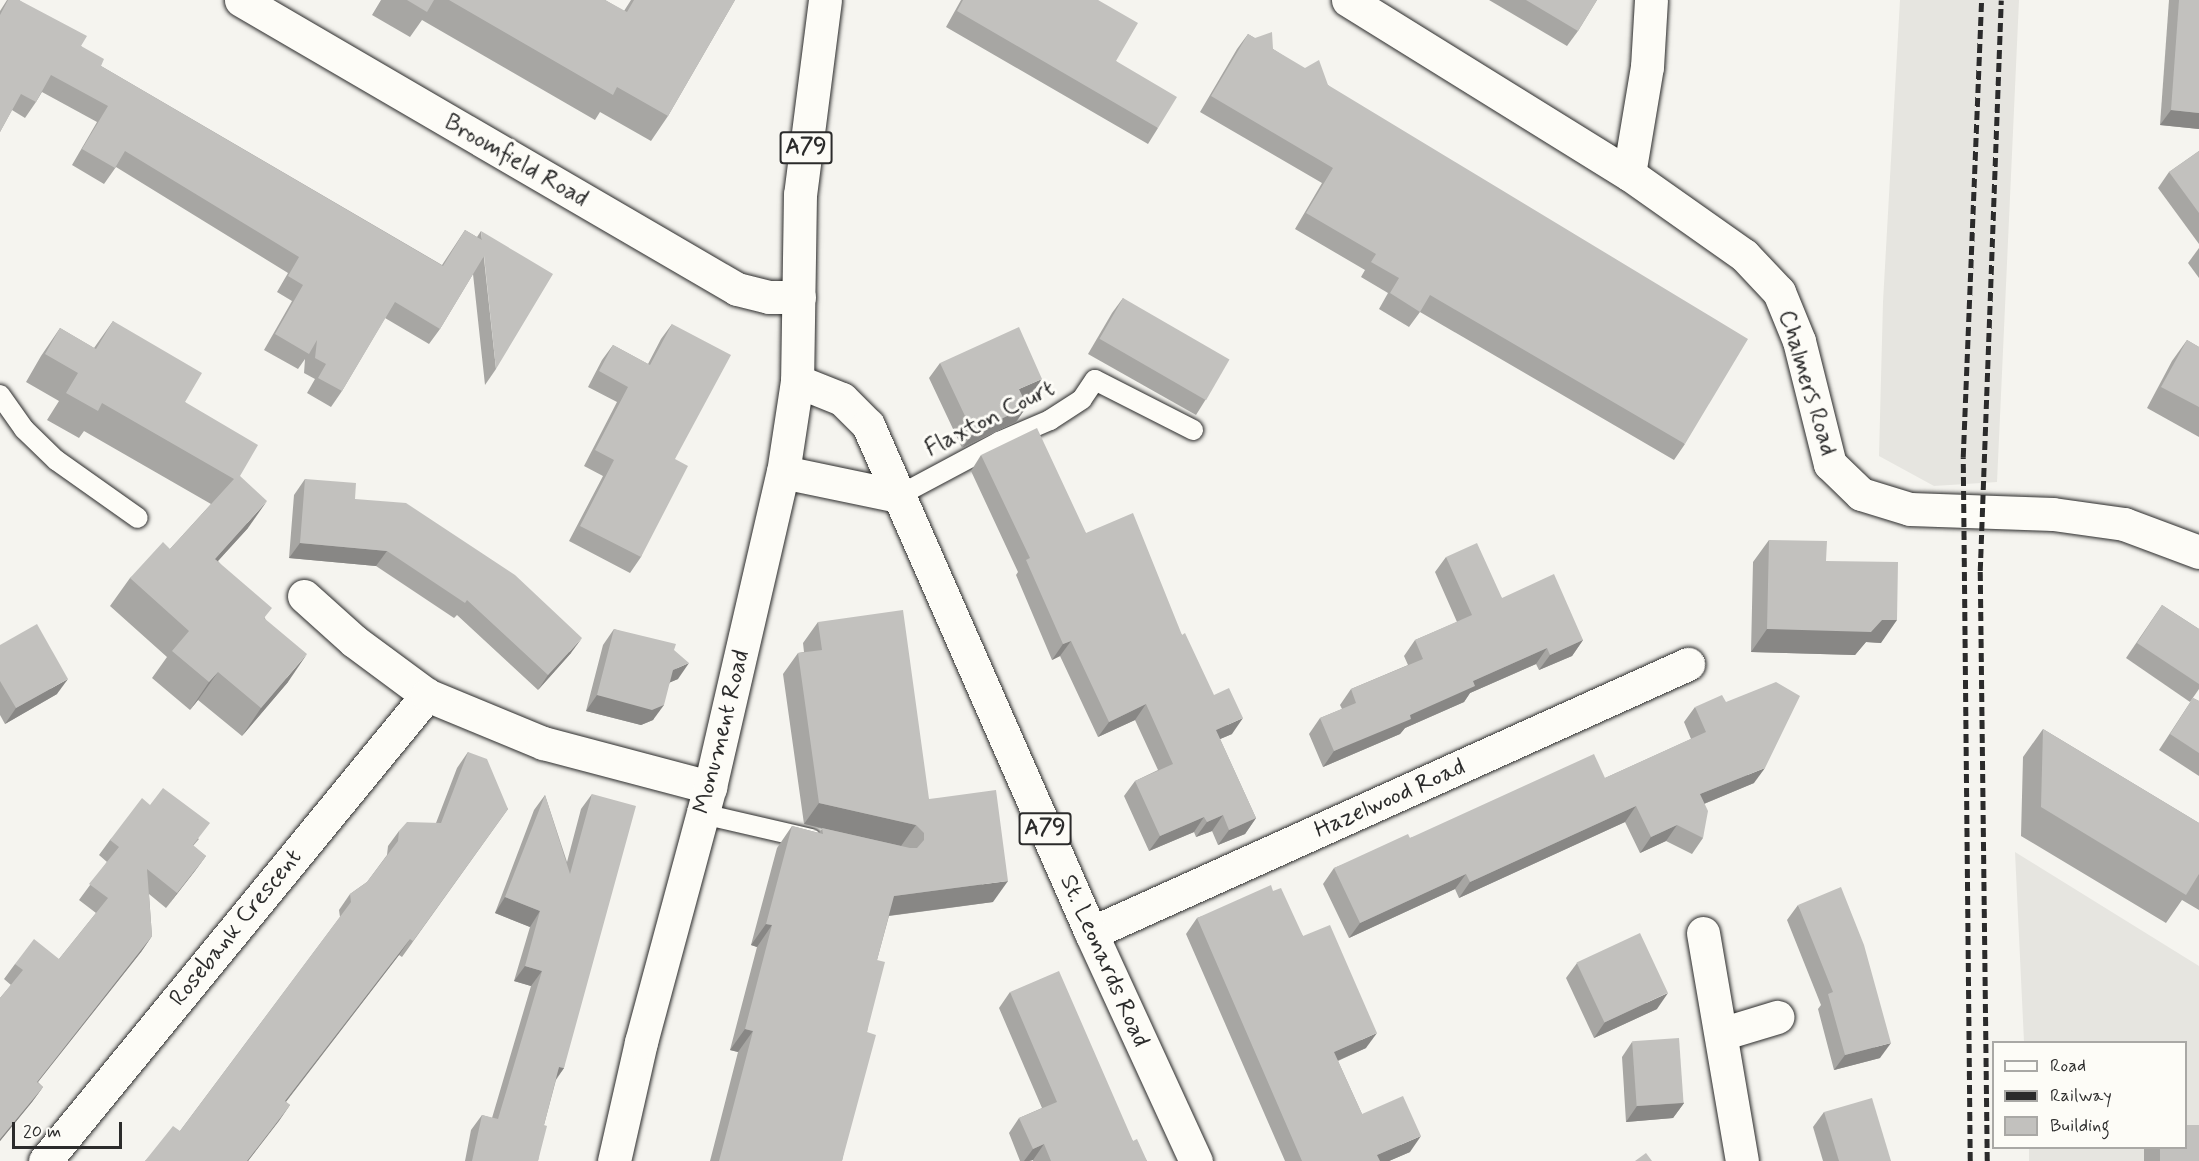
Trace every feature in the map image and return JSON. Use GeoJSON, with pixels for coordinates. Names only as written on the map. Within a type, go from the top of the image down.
{"type":"FeatureCollection","features":[{"type":"Feature","properties":{"kind":"street","name":"Broomfield Road"},"geometry":{"type":"LineString","coordinates":[[241,0],[737,289],[769,297],[800,297]]}},
{"type":"Feature","properties":{"kind":"street","name":"A79"},"geometry":{"type":"LineString","coordinates":[[800,297],[800,194],[825,0]]}},
{"type":"Feature","properties":{"kind":"street","name":"Chalmers Road"},"geometry":{"type":"LineString","coordinates":[[1348,0],[1629,174],[1744,255],[1779,292],[1799,341],[1830,464],[1861,494],[1910,509],[2053,514],[2124,524],[2199,552]]}},
{"type":"Feature","properties":{"kind":"street"},"geometry":{"type":"LineString","coordinates":[[1629,174],[1647,67],[1651,0]]}},
{"type":"Feature","properties":{"kind":"street","name":"Monument Road"},"geometry":{"type":"LineString","coordinates":[[614,1161],[641,1042],[707,801],[783,472],[797,381],[800,297]]}},
{"type":"Feature","properties":{"kind":"street","name":"St. Leonards Road"},"geometry":{"type":"LineString","coordinates":[[797,381],[842,399],[868,425],[1091,933],[1196,1161]]}},
{"type":"Feature","properties":{"kind":"street"},"geometry":{"type":"LineString","coordinates":[[783,472],[898,496]]}},
{"type":"Feature","properties":{"kind":"street"},"geometry":{"type":"LineString","coordinates":[[304,596],[354,641],[427,695],[543,743],[707,801]]}},
{"type":"Feature","properties":{"kind":"street","name":"Hazelwood Road"},"geometry":{"type":"LineString","coordinates":[[1091,933],[1688,664]]}},
{"type":"Feature","properties":{"kind":"street","name":"Rosebank Crescent"},"geometry":{"type":"LineString","coordinates":[[45,1161],[427,695]]}},
{"type":"Feature","properties":{"kind":"street"},"geometry":{"type":"LineString","coordinates":[[1703,933],[1742,1161]]}},
{"type":"Feature","properties":{"kind":"street"},"geometry":{"type":"LineString","coordinates":[[1721,1034],[1777,1017]]}},
{"type":"Feature","properties":{"kind":"lane","name":"Flaxton Court"},"geometry":{"type":"LineString","coordinates":[[898,496],[999,442],[1050,420],[1082,399],[1095,380],[1194,430]]}},
{"type":"Feature","properties":{"kind":"lane"},"geometry":{"type":"LineString","coordinates":[[0,395],[24,429],[56,460],[138,518]]}},
{"type":"Feature","properties":{"kind":"lane"},"geometry":{"type":"LineString","coordinates":[[707,801],[829,843]]}},
{"type":"Feature","properties":{"kind":"shaded area"},"geometry":{"type":"Polygon","coordinates":[[[1900,0],[2019,0],[1997,482],[1934,486],[1879,456],[1883,302],[1900,0]]]}},
{"type":"Feature","properties":{"kind":"shaded area"},"geometry":{"type":"Polygon","coordinates":[[[2015,852],[2199,966],[2199,1161],[2029,1161],[2029,1149],[2187,1149],[2187,1041],[2024,1041],[2015,852]]]}},
{"type":"Feature","properties":{"kind":"building"},"geometry":{"type":"Polygon","coordinates":[[[8,0],[19,0],[87,36],[81,46],[104,59],[101,66],[443,266],[465,230],[482,240],[481,231],[553,274],[496,369],[484,256],[440,329],[395,302],[342,391],[318,378],[326,364],[315,358],[317,340],[309,354],[275,334],[303,285],[288,276],[299,257],[125,151],[115,168],[82,149],[108,106],[51,75],[36,102],[21,94],[0,132],[0,15],[8,0]]]}},
{"type":"Feature","properties":{"kind":"building"},"geometry":{"type":"Polygon","coordinates":[[[407,0],[434,0],[427,12],[407,0]]]}},
{"type":"Feature","properties":{"kind":"building"},"geometry":{"type":"Polygon","coordinates":[[[449,0],[605,0],[627,12],[634,0],[735,0],[668,116],[617,87],[613,95],[449,0]]]}},
{"type":"Feature","properties":{"kind":"building"},"geometry":{"type":"Polygon","coordinates":[[[963,0],[1098,0],[1138,23],[1116,61],[1177,97],[1158,128],[957,11],[963,0]]]}},
{"type":"Feature","properties":{"kind":"building"},"geometry":{"type":"Polygon","coordinates":[[[1526,0],[1597,0],[1578,31],[1526,0]]]}},
{"type":"Feature","properties":{"kind":"building"},"geometry":{"type":"Polygon","coordinates":[[[2179,0],[2199,0],[2199,113],[2171,110],[2179,0]]]}},
{"type":"Feature","properties":{"kind":"building"},"geometry":{"type":"Polygon","coordinates":[[[1272,32],[1273,49],[1305,68],[1319,60],[1328,85],[1748,339],[1685,444],[1430,295],[1420,312],[1390,293],[1399,278],[1371,262],[1376,254],[1306,213],[1333,168],[1211,96],[1248,34],[1255,38],[1272,32]]]}},
{"type":"Feature","properties":{"kind":"building"},"geometry":{"type":"Polygon","coordinates":[[[2199,151],[2199,213],[2169,172],[2199,151]]]}},
{"type":"Feature","properties":{"kind":"building"},"geometry":{"type":"Polygon","coordinates":[[[1123,298],[1230,360],[1206,400],[1100,339],[1123,298]]]}},
{"type":"Feature","properties":{"kind":"building"},"geometry":{"type":"Polygon","coordinates":[[[113,321],[202,373],[185,402],[258,445],[240,476],[267,501],[215,559],[272,608],[264,618],[307,654],[261,708],[218,672],[209,682],[172,651],[189,631],[130,578],[163,542],[170,549],[234,479],[102,403],[98,411],[66,393],[78,373],[45,354],[60,328],[96,349],[113,321]]]}},
{"type":"Feature","properties":{"kind":"building"},"geometry":{"type":"Polygon","coordinates":[[[672,324],[731,355],[675,459],[688,466],[641,557],[580,526],[614,460],[595,450],[628,387],[599,371],[613,345],[650,365],[672,324]]]}},
{"type":"Feature","properties":{"kind":"building"},"geometry":{"type":"Polygon","coordinates":[[[1019,327],[1042,379],[1019,389],[1027,406],[973,433],[940,363],[1019,327]]]}},
{"type":"Feature","properties":{"kind":"building"},"geometry":{"type":"Polygon","coordinates":[[[2187,340],[2199,347],[2199,407],[2161,387],[2187,340]]]}},
{"type":"Feature","properties":{"kind":"building"},"geometry":{"type":"Polygon","coordinates":[[[1037,428],[1086,533],[1133,513],[1182,635],[1185,633],[1214,695],[1229,688],[1243,718],[1216,730],[1256,818],[1229,830],[1223,815],[1207,822],[1204,817],[1160,836],[1135,781],[1173,764],[1146,704],[1109,722],[1071,641],[1063,644],[1026,560],[1030,558],[981,455],[1037,428]]]}},
{"type":"Feature","properties":{"kind":"building"},"geometry":{"type":"Polygon","coordinates":[[[305,479],[356,483],[355,499],[406,503],[515,575],[582,638],[548,675],[467,600],[465,603],[387,551],[300,543],[305,479]]]}},
{"type":"Feature","properties":{"kind":"building"},"geometry":{"type":"Polygon","coordinates":[[[1769,540],[1827,541],[1826,561],[1898,562],[1897,620],[1882,620],[1871,632],[1767,629],[1769,540]]]}},
{"type":"Feature","properties":{"kind":"building"},"geometry":{"type":"Polygon","coordinates":[[[1477,543],[1502,598],[1554,574],[1583,640],[1550,655],[1547,648],[1473,681],[1475,686],[1410,715],[1411,719],[1334,751],[1320,718],[1356,703],[1351,689],[1423,659],[1415,640],[1472,615],[1446,557],[1477,543]]]}},
{"type":"Feature","properties":{"kind":"building"},"geometry":{"type":"Polygon","coordinates":[[[2162,605],[2199,629],[2199,684],[2137,643],[2162,605]]]}},
{"type":"Feature","properties":{"kind":"building"},"geometry":{"type":"Polygon","coordinates":[[[903,610],[929,799],[996,790],[1008,881],[894,896],[877,960],[885,962],[867,1032],[876,1035],[842,1161],[719,1161],[753,1031],[745,1029],[772,925],[766,924],[792,826],[823,834],[822,828],[910,848],[917,848],[924,840],[924,833],[916,825],[819,803],[798,653],[822,650],[818,622],[903,610]]]}},
{"type":"Feature","properties":{"kind":"building"},"geometry":{"type":"Polygon","coordinates":[[[37,624],[68,679],[16,708],[0,681],[0,645],[37,624]]]}},
{"type":"Feature","properties":{"kind":"building"},"geometry":{"type":"Polygon","coordinates":[[[614,629],[676,644],[674,650],[689,663],[673,670],[664,705],[652,710],[597,695],[614,629]]]}},
{"type":"Feature","properties":{"kind":"building"},"geometry":{"type":"Polygon","coordinates":[[[1776,682],[1800,696],[1765,768],[1700,794],[1708,811],[1703,838],[1677,825],[1651,837],[1636,806],[1470,882],[1466,874],[1360,923],[1334,868],[1408,834],[1410,838],[1594,754],[1605,778],[1706,732],[1695,707],[1722,695],[1726,702],[1776,682]]]}},
{"type":"Feature","properties":{"kind":"building"},"geometry":{"type":"Polygon","coordinates":[[[2193,698],[2199,701],[2199,753],[2170,734],[2193,698]]]}},
{"type":"Feature","properties":{"kind":"building"},"geometry":{"type":"Polygon","coordinates":[[[2043,729],[2199,823],[2199,874],[2186,895],[2041,807],[2043,729]]]}},
{"type":"Feature","properties":{"kind":"building"},"geometry":{"type":"Polygon","coordinates":[[[468,752],[487,759],[508,809],[413,941],[410,939],[285,1101],[290,1105],[247,1161],[145,1161],[173,1126],[180,1131],[351,902],[350,894],[367,882],[398,841],[399,831],[407,822],[441,823],[468,752]]]}},
{"type":"Feature","properties":{"kind":"building"},"geometry":{"type":"Polygon","coordinates":[[[163,788],[210,823],[193,845],[206,856],[177,893],[147,869],[152,936],[37,1082],[43,1087],[0,1139],[0,998],[23,970],[15,964],[34,939],[59,959],[108,898],[89,884],[119,847],[110,840],[142,798],[150,805],[163,788]]]}},
{"type":"Feature","properties":{"kind":"building"},"geometry":{"type":"Polygon","coordinates":[[[592,794],[636,806],[564,1068],[559,1067],[544,1125],[547,1126],[538,1161],[472,1161],[482,1115],[498,1119],[542,971],[525,966],[540,911],[505,897],[545,795],[570,874],[592,794]]]}},
{"type":"Feature","properties":{"kind":"building"},"geometry":{"type":"Polygon","coordinates":[[[1271,885],[1273,891],[1281,888],[1303,936],[1330,925],[1377,1033],[1334,1052],[1362,1114],[1403,1096],[1421,1136],[1377,1155],[1380,1161],[1302,1161],[1197,918],[1271,885]]]}},
{"type":"Feature","properties":{"kind":"building"},"geometry":{"type":"Polygon","coordinates":[[[1841,887],[1864,945],[1891,1043],[1845,1055],[1828,994],[1833,992],[1798,905],[1841,887]]]}},
{"type":"Feature","properties":{"kind":"building"},"geometry":{"type":"Polygon","coordinates":[[[1640,933],[1668,993],[1604,1022],[1577,963],[1640,933]]]}},
{"type":"Feature","properties":{"kind":"building"},"geometry":{"type":"Polygon","coordinates":[[[1059,971],[1133,1141],[1137,1139],[1147,1161],[1051,1161],[1044,1144],[1033,1149],[1019,1118],[1057,1102],[1010,992],[1059,971]]]}},
{"type":"Feature","properties":{"kind":"building"},"geometry":{"type":"Polygon","coordinates":[[[1679,1038],[1684,1103],[1637,1106],[1632,1041],[1679,1038]]]}},
{"type":"Feature","properties":{"kind":"building"},"geometry":{"type":"Polygon","coordinates":[[[1872,1098],[1891,1161],[1839,1161],[1824,1112],[1872,1098]]]}},
{"type":"Feature","properties":{"kind":"building"},"geometry":{"type":"Polygon","coordinates":[[[2187,1125],[2199,1125],[2199,1161],[2160,1161],[2160,1149],[2187,1149],[2187,1125]]]}},
{"type":"Feature","properties":{"kind":"building"},"geometry":{"type":"Polygon","coordinates":[[[1646,1153],[1652,1161],[1635,1161],[1646,1153]]]}},
{"type":"Feature","properties":{"kind":"railway"},"geometry":{"type":"LineString","coordinates":[[1970,1161],[1963,457],[1981,0]]}},
{"type":"Feature","properties":{"kind":"railway"},"geometry":{"type":"LineString","coordinates":[[1987,1161],[1980,571],[2001,0]]}}]}
